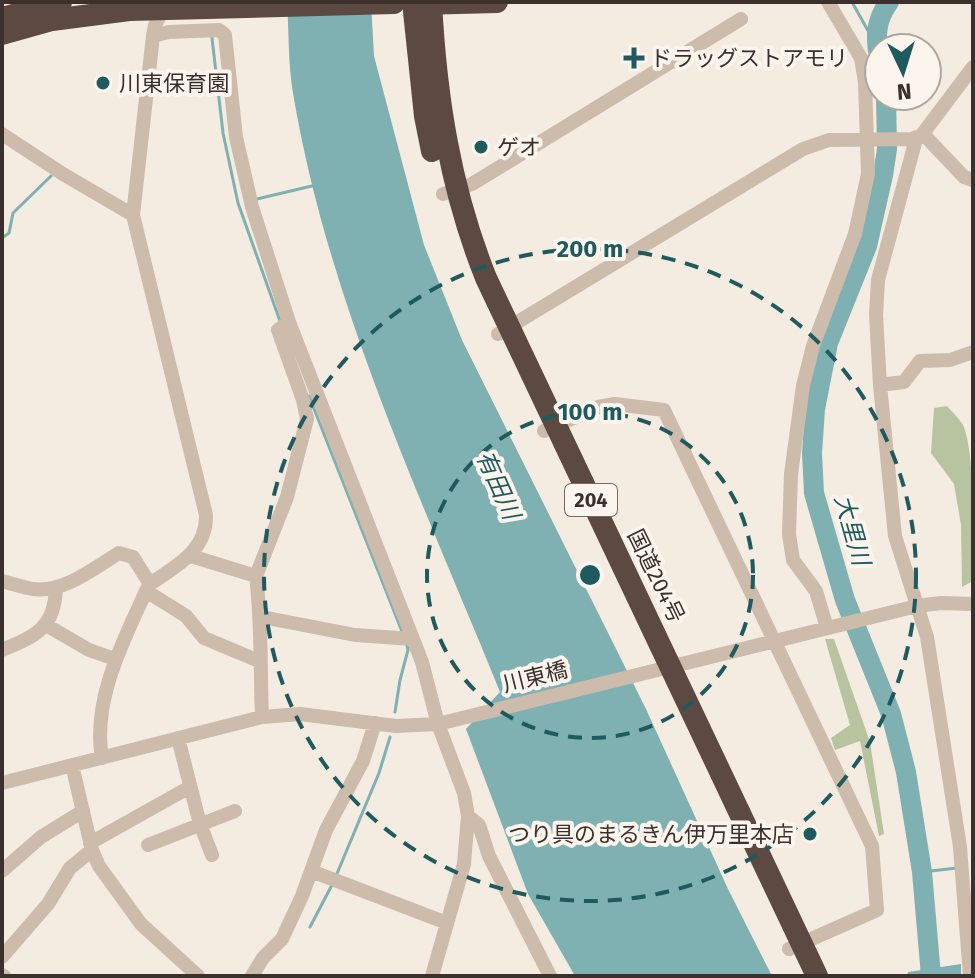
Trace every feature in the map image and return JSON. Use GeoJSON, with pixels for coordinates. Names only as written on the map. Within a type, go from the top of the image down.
{"type":"FeatureCollection","features":[{"type":"Feature","properties":{"kind":"highway"},"geometry":{"type":"LineString","coordinates":[[2,18],[61,2]]}},
{"type":"Feature","properties":{"kind":"highway"},"geometry":{"type":"LineString","coordinates":[[2,34],[52,20],[129,10],[497,2]]}},
{"type":"Feature","properties":{"kind":"highway","name":"国道204号"},"geometry":{"type":"LineString","coordinates":[[416,3],[439,107],[450,192],[504,332],[795,946],[817,976]]}},
{"type":"Feature","properties":{"kind":"highway","name":"国道204号"},"geometry":{"type":"LineString","coordinates":[[795,946],[801,976]]}},
{"type":"Feature","properties":{"kind":"street"},"geometry":{"type":"LineString","coordinates":[[102,758],[99,741],[101,718],[115,659],[148,587],[191,556],[206,530],[206,515],[133,215],[153,36],[167,2]]}},
{"type":"Feature","properties":{"kind":"street"},"geometry":{"type":"LineString","coordinates":[[828,2],[861,58],[865,82],[868,174],[855,234],[813,346],[803,386],[791,474],[789,534],[793,560],[816,591],[831,627]]}},
{"type":"Feature","properties":{"kind":"street"},"geometry":{"type":"LineString","coordinates":[[450,192],[472,184],[741,19]]}},
{"type":"Feature","properties":{"kind":"street"},"geometry":{"type":"LineString","coordinates":[[153,36],[169,32],[219,30],[225,35],[236,137],[307,419],[287,497],[256,576],[262,617],[259,661],[262,717]]}},
{"type":"Feature","properties":{"kind":"street"},"geometry":{"type":"LineString","coordinates":[[970,976],[960,847],[927,637],[895,536],[876,315],[878,280],[916,138],[973,67]]}},
{"type":"Feature","properties":{"kind":"street"},"geometry":{"type":"LineString","coordinates":[[2,134],[133,215]]}},
{"type":"Feature","properties":{"kind":"street"},"geometry":{"type":"LineString","coordinates":[[504,332],[803,149],[829,140],[927,138],[964,177],[973,180]]}},
{"type":"Feature","properties":{"kind":"street"},"geometry":{"type":"LineString","coordinates":[[283,326],[327,419],[407,638],[428,678],[457,769],[468,816],[464,864],[432,976]]}},
{"type":"Feature","properties":{"kind":"street"},"geometry":{"type":"LineString","coordinates":[[880,385],[904,382],[920,361],[950,360],[973,352]]}},
{"type":"Feature","properties":{"kind":"street"},"geometry":{"type":"LineString","coordinates":[[550,428],[598,407],[615,404],[664,410],[872,846],[877,910],[795,946]]}},
{"type":"Feature","properties":{"kind":"street"},"geometry":{"type":"LineString","coordinates":[[307,419],[327,419]]}},
{"type":"Feature","properties":{"kind":"street"},"geometry":{"type":"LineString","coordinates":[[2,581],[35,589],[56,587],[77,579],[119,553],[133,557],[148,587],[186,616],[204,638],[259,661]]}},
{"type":"Feature","properties":{"kind":"street"},"geometry":{"type":"LineString","coordinates":[[191,556],[256,576]]}},
{"type":"Feature","properties":{"kind":"street"},"geometry":{"type":"LineString","coordinates":[[2,650],[35,636],[46,625],[55,602],[56,587]]}},
{"type":"Feature","properties":{"kind":"street","name":"川東橋"},"geometry":{"type":"LineString","coordinates":[[2,783],[262,717],[300,714],[420,726],[442,723],[917,606],[973,604]]}},
{"type":"Feature","properties":{"kind":"street"},"geometry":{"type":"LineString","coordinates":[[262,617],[355,635],[407,638]]}},
{"type":"Feature","properties":{"kind":"street"},"geometry":{"type":"LineString","coordinates":[[46,625],[89,650],[115,659]]}},
{"type":"Feature","properties":{"kind":"street"},"geometry":{"type":"LineString","coordinates":[[252,976],[263,958],[282,939],[326,830],[363,761],[375,723]]}},
{"type":"Feature","properties":{"kind":"street"},"geometry":{"type":"LineString","coordinates":[[178,738],[200,824],[212,855]]}},
{"type":"Feature","properties":{"kind":"street"},"geometry":{"type":"LineString","coordinates":[[72,765],[91,847],[99,866],[141,924],[198,976]]}},
{"type":"Feature","properties":{"kind":"street"},"geometry":{"type":"LineString","coordinates":[[2,957],[48,904],[70,868],[91,847],[190,787]]}},
{"type":"Feature","properties":{"kind":"street"},"geometry":{"type":"LineString","coordinates":[[2,871],[41,837],[83,811]]}},
{"type":"Feature","properties":{"kind":"street"},"geometry":{"type":"LineString","coordinates":[[148,845],[235,811]]}},
{"type":"Feature","properties":{"kind":"street"},"geometry":{"type":"LineString","coordinates":[[468,816],[479,825],[489,856],[550,976]]}},
{"type":"Feature","properties":{"kind":"street"},"geometry":{"type":"LineString","coordinates":[[311,871],[447,923]]}},
{"type":"Feature","properties":{"kind":"green space"},"geometry":{"type":"Polygon","coordinates":[[[947,406],[963,425],[972,477],[971,582],[962,587],[961,525],[954,484],[931,453],[934,408],[947,406]]]}},
{"type":"Feature","properties":{"kind":"green space"},"geometry":{"type":"Polygon","coordinates":[[[825,639],[834,639],[870,742],[884,834],[879,836],[860,741],[835,750],[831,738],[850,725],[825,639]]]}},
{"type":"Feature","properties":{"kind":"water","name":"有田川"},"geometry":{"type":"Polygon","coordinates":[[[287,2],[371,2],[374,56],[424,245],[462,340],[646,709],[728,889],[772,976],[575,976],[528,894],[466,729],[500,692],[380,398],[329,247],[293,93],[287,2]]]}},
{"type":"Feature","properties":{"kind":"water"},"geometry":{"type":"Polygon","coordinates":[[[961,964],[961,976],[907,976],[908,972],[961,964]]]}},
{"type":"Feature","properties":{"kind":"waterway"},"geometry":{"type":"LineString","coordinates":[[852,2],[869,32]]}},
{"type":"Feature","properties":{"kind":"waterway","name":"大里川"},"geometry":{"type":"LineString","coordinates":[[878,32],[881,15],[889,2]]}},
{"type":"Feature","properties":{"kind":"waterway"},"geometry":{"type":"LineString","coordinates":[[212,38],[223,133],[238,203],[280,321]]}},
{"type":"Feature","properties":{"kind":"waterway","name":"大里川"},"geometry":{"type":"LineString","coordinates":[[886,112],[887,149],[867,246],[828,343],[815,409],[812,453],[814,493],[845,600],[891,714],[906,772],[922,872],[931,976]]}},
{"type":"Feature","properties":{"kind":"waterway"},"geometry":{"type":"LineString","coordinates":[[2,238],[9,233],[13,213],[51,176]]}},
{"type":"Feature","properties":{"kind":"waterway"},"geometry":{"type":"LineString","coordinates":[[257,199],[316,185]]}},
{"type":"Feature","properties":{"kind":"waterway"},"geometry":{"type":"LineString","coordinates":[[309,396],[403,634]]}},
{"type":"Feature","properties":{"kind":"waterway"},"geometry":{"type":"LineString","coordinates":[[395,712],[407,645]]}},
{"type":"Feature","properties":{"kind":"waterway"},"geometry":{"type":"LineString","coordinates":[[336,876],[379,773],[390,737]]}},
{"type":"Feature","properties":{"kind":"waterway"},"geometry":{"type":"LineString","coordinates":[[922,872],[957,868]]}},
{"type":"Feature","properties":{"kind":"waterway"},"geometry":{"type":"LineString","coordinates":[[310,927],[333,883]]}},
{"type":"Feature","properties":{"kind":"place","name":"ドラッグストアモリ"},"geometry":{"type":"Point","coordinates":[634,58]}},
{"type":"Feature","properties":{"kind":"place","name":"川東保育園"},"geometry":{"type":"Point","coordinates":[103,83]}},
{"type":"Feature","properties":{"kind":"place","name":"ゲオ"},"geometry":{"type":"Point","coordinates":[481,147]}},
{"type":"Feature","properties":{"kind":"place","name":"つり具のまるきん伊万里本店"},"geometry":{"type":"Point","coordinates":[810,834]}}]}
